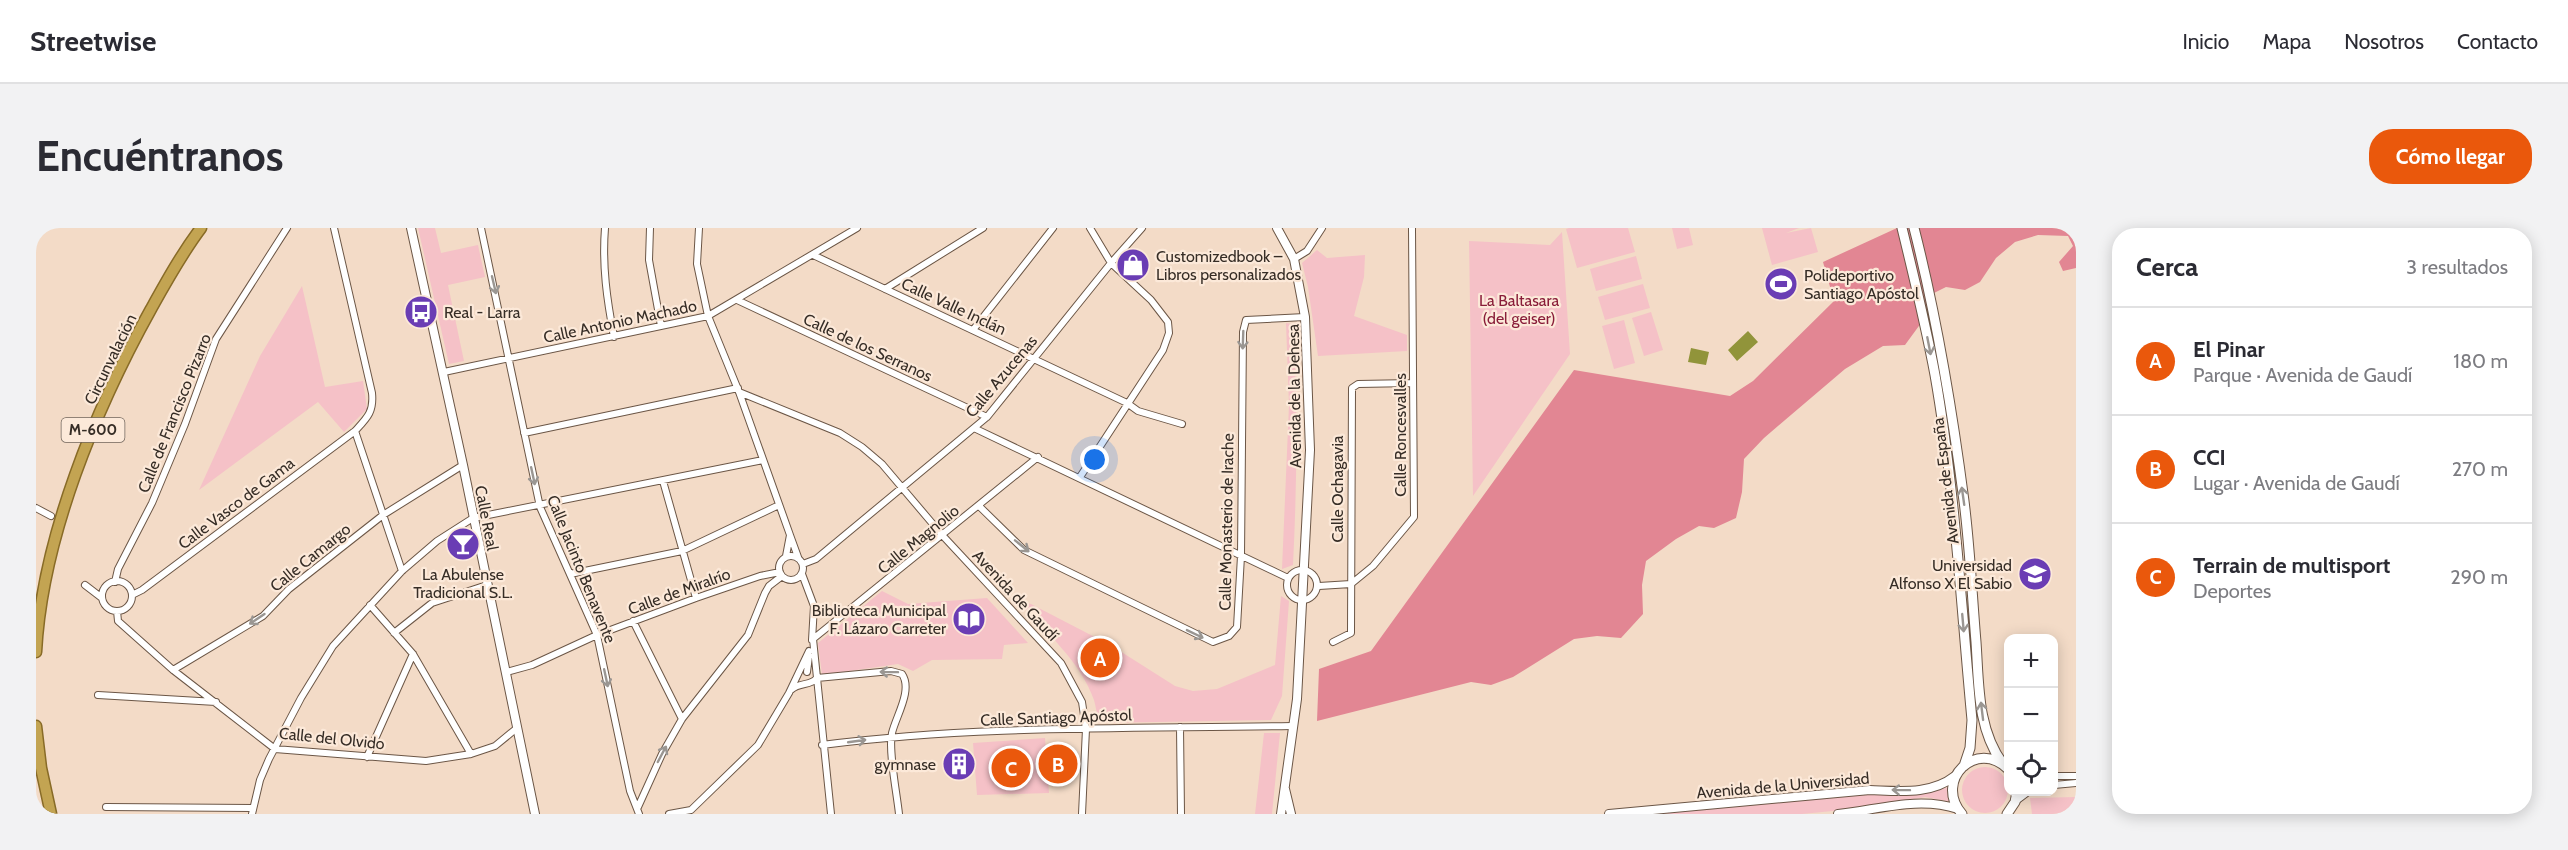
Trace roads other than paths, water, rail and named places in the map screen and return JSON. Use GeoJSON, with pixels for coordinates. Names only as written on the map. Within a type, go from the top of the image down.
{"type":"FeatureCollection","features":[{"type":"Feature","properties":{"kind":"highway","name":"Circunvalación"},"geometry":{"type":"LineString","coordinates":[[36,652],[37,628],[46,577],[64,510],[87,444],[122,360],[166,281],[201,228]]}},
{"type":"Feature","properties":{"kind":"highway"},"geometry":{"type":"LineString","coordinates":[[36,726],[40,768],[51,814]]}},
{"type":"Feature","properties":{"kind":"main road","name":"Avenida de España"},"geometry":{"type":"LineString","coordinates":[[1902,228],[1935,377],[1953,505],[1972,720],[1971,739],[1964,766]]}},
{"type":"Feature","properties":{"kind":"main road","name":"Avenida de España"},"geometry":{"type":"LineString","coordinates":[[1914,228],[1929,286],[1946,373],[1964,505],[1982,716],[1994,752],[2004,764]]}},
{"type":"Feature","properties":{"kind":"main road"},"geometry":{"type":"LineString","coordinates":[[1960,811],[1953,798],[1952,787],[1955,776],[1964,766],[1983,758],[2004,765]]}},
{"type":"Feature","properties":{"kind":"main road"},"geometry":{"type":"LineString","coordinates":[[2007,814],[2016,796]]}},
{"type":"Feature","properties":{"kind":"street","name":"Calle de Francisco Pizarro"},"geometry":{"type":"LineString","coordinates":[[115,582],[118,569],[152,503],[185,424],[216,339],[286,228]]}},
{"type":"Feature","properties":{"kind":"street","name":"Calle Vasco de Gama"},"geometry":{"type":"LineString","coordinates":[[132,595],[142,590],[355,430],[369,416],[373,407],[334,228]]}},
{"type":"Feature","properties":{"kind":"street","name":"Calle Real"},"geometry":{"type":"LineString","coordinates":[[411,228],[444,372],[535,814]]}},
{"type":"Feature","properties":{"kind":"street","name":"Calle Jacinto Benavente"},"geometry":{"type":"LineString","coordinates":[[481,228],[540,507],[597,635],[630,791],[639,811]]}},
{"type":"Feature","properties":{"kind":"street"},"geometry":{"type":"LineString","coordinates":[[605,228],[603,254],[606,292],[614,337]]}},
{"type":"Feature","properties":{"kind":"street"},"geometry":{"type":"LineString","coordinates":[[650,228],[649,260],[661,327]]}},
{"type":"Feature","properties":{"kind":"street"},"geometry":{"type":"LineString","coordinates":[[699,228],[697,264],[708,316],[739,390],[798,557],[803,564],[802,574],[814,606],[812,675],[809,683]]}},
{"type":"Feature","properties":{"kind":"street","name":"Calle Antonio Machado"},"geometry":{"type":"LineString","coordinates":[[444,372],[708,316],[857,228]]}},
{"type":"Feature","properties":{"kind":"street"},"geometry":{"type":"LineString","coordinates":[[885,289],[983,228]]}},
{"type":"Feature","properties":{"kind":"street"},"geometry":{"type":"LineString","coordinates":[[973,330],[1053,228]]}},
{"type":"Feature","properties":{"kind":"street"},"geometry":{"type":"LineString","coordinates":[[1080,477],[1126,403],[1163,350],[1169,333],[1167,322],[1151,300],[1111,263],[1090,228]]}},
{"type":"Feature","properties":{"kind":"street","name":"Calle Azucenas"},"geometry":{"type":"LineString","coordinates":[[803,564],[816,559],[976,429],[1142,228]]}},
{"type":"Feature","properties":{"kind":"street","name":"Avenida de la Dehesa"},"geometry":{"type":"LineString","coordinates":[[1277,228],[1294,260],[1305,317],[1310,450],[1297,699],[1281,814]]}},
{"type":"Feature","properties":{"kind":"street"},"geometry":{"type":"LineString","coordinates":[[1294,260],[1307,251],[1322,228]]}},
{"type":"Feature","properties":{"kind":"street","name":"Calle Roncesvalles"},"geometry":{"type":"LineString","coordinates":[[1351,584],[1373,566],[1414,517],[1412,228]]}},
{"type":"Feature","properties":{"kind":"street","name":"Calle Valle Inclán"},"geometry":{"type":"LineString","coordinates":[[813,255],[1126,403],[1138,411],[1182,424]]}},
{"type":"Feature","properties":{"kind":"street","name":"Calle de los Serranos"},"geometry":{"type":"LineString","coordinates":[[737,300],[987,417]]}},
{"type":"Feature","properties":{"kind":"street","name":"Calle Monasterio de Irache"},"geometry":{"type":"LineString","coordinates":[[979,506],[1024,550],[1213,642],[1229,636],[1237,627],[1241,556],[1243,332],[1246,320],[1305,317]]}},
{"type":"Feature","properties":{"kind":"street","name":"Calle Ochagavia"},"geometry":{"type":"LineString","coordinates":[[1333,642],[1351,633],[1352,388],[1358,384],[1413,383]]}},
{"type":"Feature","properties":{"kind":"street"},"geometry":{"type":"LineString","coordinates":[[524,434],[739,390]]}},
{"type":"Feature","properties":{"kind":"street","name":"Avenida de Gaudí"},"geometry":{"type":"LineString","coordinates":[[739,390],[840,433],[882,464],[943,536],[1061,663],[1082,702],[1086,729],[1082,814]]}},
{"type":"Feature","properties":{"kind":"street"},"geometry":{"type":"LineString","coordinates":[[976,429],[1288,578]]}},
{"type":"Feature","properties":{"kind":"street"},"geometry":{"type":"LineString","coordinates":[[355,430],[402,571]]}},
{"type":"Feature","properties":{"kind":"street","name":"Calle Magnolio"},"geometry":{"type":"LineString","coordinates":[[813,639],[1038,457]]}},
{"type":"Feature","properties":{"kind":"street"},"geometry":{"type":"LineString","coordinates":[[106,807],[253,811],[260,780],[275,749],[301,698],[333,646],[402,571],[437,541],[473,518],[540,507],[763,460]]}},
{"type":"Feature","properties":{"kind":"street","name":"Calle Camargo"},"geometry":{"type":"LineString","coordinates":[[173,670],[263,616],[289,589],[383,516],[463,465]]}},
{"type":"Feature","properties":{"kind":"street"},"geometry":{"type":"LineString","coordinates":[[663,481],[696,598]]}},
{"type":"Feature","properties":{"kind":"street"},"geometry":{"type":"LineString","coordinates":[[570,574],[682,551],[779,505]]}},
{"type":"Feature","properties":{"kind":"street"},"geometry":{"type":"LineString","coordinates":[[36,508],[51,516]]}},
{"type":"Feature","properties":{"kind":"street"},"geometry":{"type":"LineString","coordinates":[[790,534],[786,556],[780,563],[781,574],[789,580],[797,579],[802,574]]}},
{"type":"Feature","properties":{"kind":"street"},"geometry":{"type":"LineString","coordinates":[[786,556],[798,557]]}},
{"type":"Feature","properties":{"kind":"street"},"geometry":{"type":"LineString","coordinates":[[1305,569],[1316,576],[1319,586],[1316,594],[1303,601],[1293,598],[1287,588],[1288,578],[1294,571],[1305,569]]}},
{"type":"Feature","properties":{"kind":"street"},"geometry":{"type":"LineString","coordinates":[[639,811],[647,784],[682,719],[748,634],[769,586],[781,574]]}},
{"type":"Feature","properties":{"kind":"street","name":"Calle de Miralrío"},"geometry":{"type":"LineString","coordinates":[[507,672],[532,666],[597,635],[696,598],[760,576],[781,574]]}},
{"type":"Feature","properties":{"kind":"street"},"geometry":{"type":"LineString","coordinates":[[760,576],[769,586]]}},
{"type":"Feature","properties":{"kind":"street"},"geometry":{"type":"LineString","coordinates":[[85,585],[102,598],[106,606],[117,611],[129,604],[132,595],[128,586],[115,582],[107,586],[102,598]]}},
{"type":"Feature","properties":{"kind":"street"},"geometry":{"type":"LineString","coordinates":[[1319,586],[1351,584]]}},
{"type":"Feature","properties":{"kind":"street"},"geometry":{"type":"LineString","coordinates":[[394,633],[432,603],[487,585]]}},
{"type":"Feature","properties":{"kind":"street"},"geometry":{"type":"LineString","coordinates":[[370,605],[413,654],[471,754]]}},
{"type":"Feature","properties":{"kind":"street","name":"Calle del Olvido"},"geometry":{"type":"LineString","coordinates":[[117,611],[118,621],[173,670],[275,749],[426,761],[471,754],[495,746],[517,728]]}},
{"type":"Feature","properties":{"kind":"street"},"geometry":{"type":"LineString","coordinates":[[633,621],[682,719]]}},
{"type":"Feature","properties":{"kind":"street"},"geometry":{"type":"LineString","coordinates":[[669,814],[691,812],[758,745],[789,693],[813,639]]}},
{"type":"Feature","properties":{"kind":"street"},"geometry":{"type":"LineString","coordinates":[[809,651],[831,814]]}},
{"type":"Feature","properties":{"kind":"street"},"geometry":{"type":"LineString","coordinates":[[367,756],[413,654]]}},
{"type":"Feature","properties":{"kind":"street"},"geometry":{"type":"LineString","coordinates":[[794,680],[812,675],[891,671],[902,674],[906,688],[891,736],[899,814]]}},
{"type":"Feature","properties":{"kind":"street"},"geometry":{"type":"LineString","coordinates":[[812,675],[805,680],[817,697]]}},
{"type":"Feature","properties":{"kind":"street"},"geometry":{"type":"LineString","coordinates":[[789,693],[796,686],[809,683]]}},
{"type":"Feature","properties":{"kind":"street"},"geometry":{"type":"LineString","coordinates":[[98,695],[217,702]]}},
{"type":"Feature","properties":{"kind":"street","name":"Calle Santiago Apóstol"},"geometry":{"type":"LineString","coordinates":[[822,746],[891,736],[1086,729],[1292,726]]}},
{"type":"Feature","properties":{"kind":"street"},"geometry":{"type":"LineString","coordinates":[[1180,728],[1181,814]]}},
{"type":"Feature","properties":{"kind":"street","name":"Avenida de la Universidad"},"geometry":{"type":"LineString","coordinates":[[1609,814],[1870,790],[1933,789],[1943,786],[1955,776]]}},
{"type":"Feature","properties":{"kind":"street"},"geometry":{"type":"LineString","coordinates":[[2058,776],[2076,776]]}},
{"type":"Feature","properties":{"kind":"street"},"geometry":{"type":"LineString","coordinates":[[2058,785],[2076,783]]}},
{"type":"Feature","properties":{"kind":"street"},"geometry":{"type":"LineString","coordinates":[[630,791],[647,784]]}},
{"type":"Feature","properties":{"kind":"street","name":"Avenida de la Dehesa"},"geometry":{"type":"LineString","coordinates":[[1284,785],[1291,814]]}},
{"type":"Feature","properties":{"kind":"street"},"geometry":{"type":"LineString","coordinates":[[2015,802],[2023,796]]}},
{"type":"Feature","properties":{"kind":"street","name":"Avenida de la Universidad"},"geometry":{"type":"LineString","coordinates":[[1838,814],[1873,811],[1920,802],[1960,811]]}},
{"type":"Feature","properties":{"kind":"place","name":"Customizedbook – Libros personalizados"},"geometry":{"type":"Point","coordinates":[1133,265]}},
{"type":"Feature","properties":{"kind":"place","name":"Polideportivo Santiago Apóstol"},"geometry":{"type":"Point","coordinates":[1781,284]}},
{"type":"Feature","properties":{"kind":"place","name":"Real - Larra"},"geometry":{"type":"Point","coordinates":[421,312]}},
{"type":"Feature","properties":{"kind":"place","name":"La Abulense Tradicional S.L."},"geometry":{"type":"Point","coordinates":[463,544]}},
{"type":"Feature","properties":{"kind":"place","name":"Universidad Alfonso X El Sabio"},"geometry":{"type":"Point","coordinates":[2035,574]}},
{"type":"Feature","properties":{"kind":"place","name":"Biblioteca Municipal F. Lázaro Carreter"},"geometry":{"type":"Point","coordinates":[969,619]}},
{"type":"Feature","properties":{"kind":"place","name":"El Pinar"},"geometry":{"type":"Point","coordinates":[1100,658]}},
{"type":"Feature","properties":{"kind":"place","name":"gymnase"},"geometry":{"type":"Point","coordinates":[959,764]}},
{"type":"Feature","properties":{"kind":"place","name":"CCI"},"geometry":{"type":"Point","coordinates":[1058,764]}},
{"type":"Feature","properties":{"kind":"place","name":"Terrain de multisport"},"geometry":{"type":"Point","coordinates":[1011,768]}},
{"type":"Feature","properties":{"kind":"park label","name":"La Baltasara (del geiser)"},"geometry":{"type":"Point","coordinates":[1519,309]}}]}
